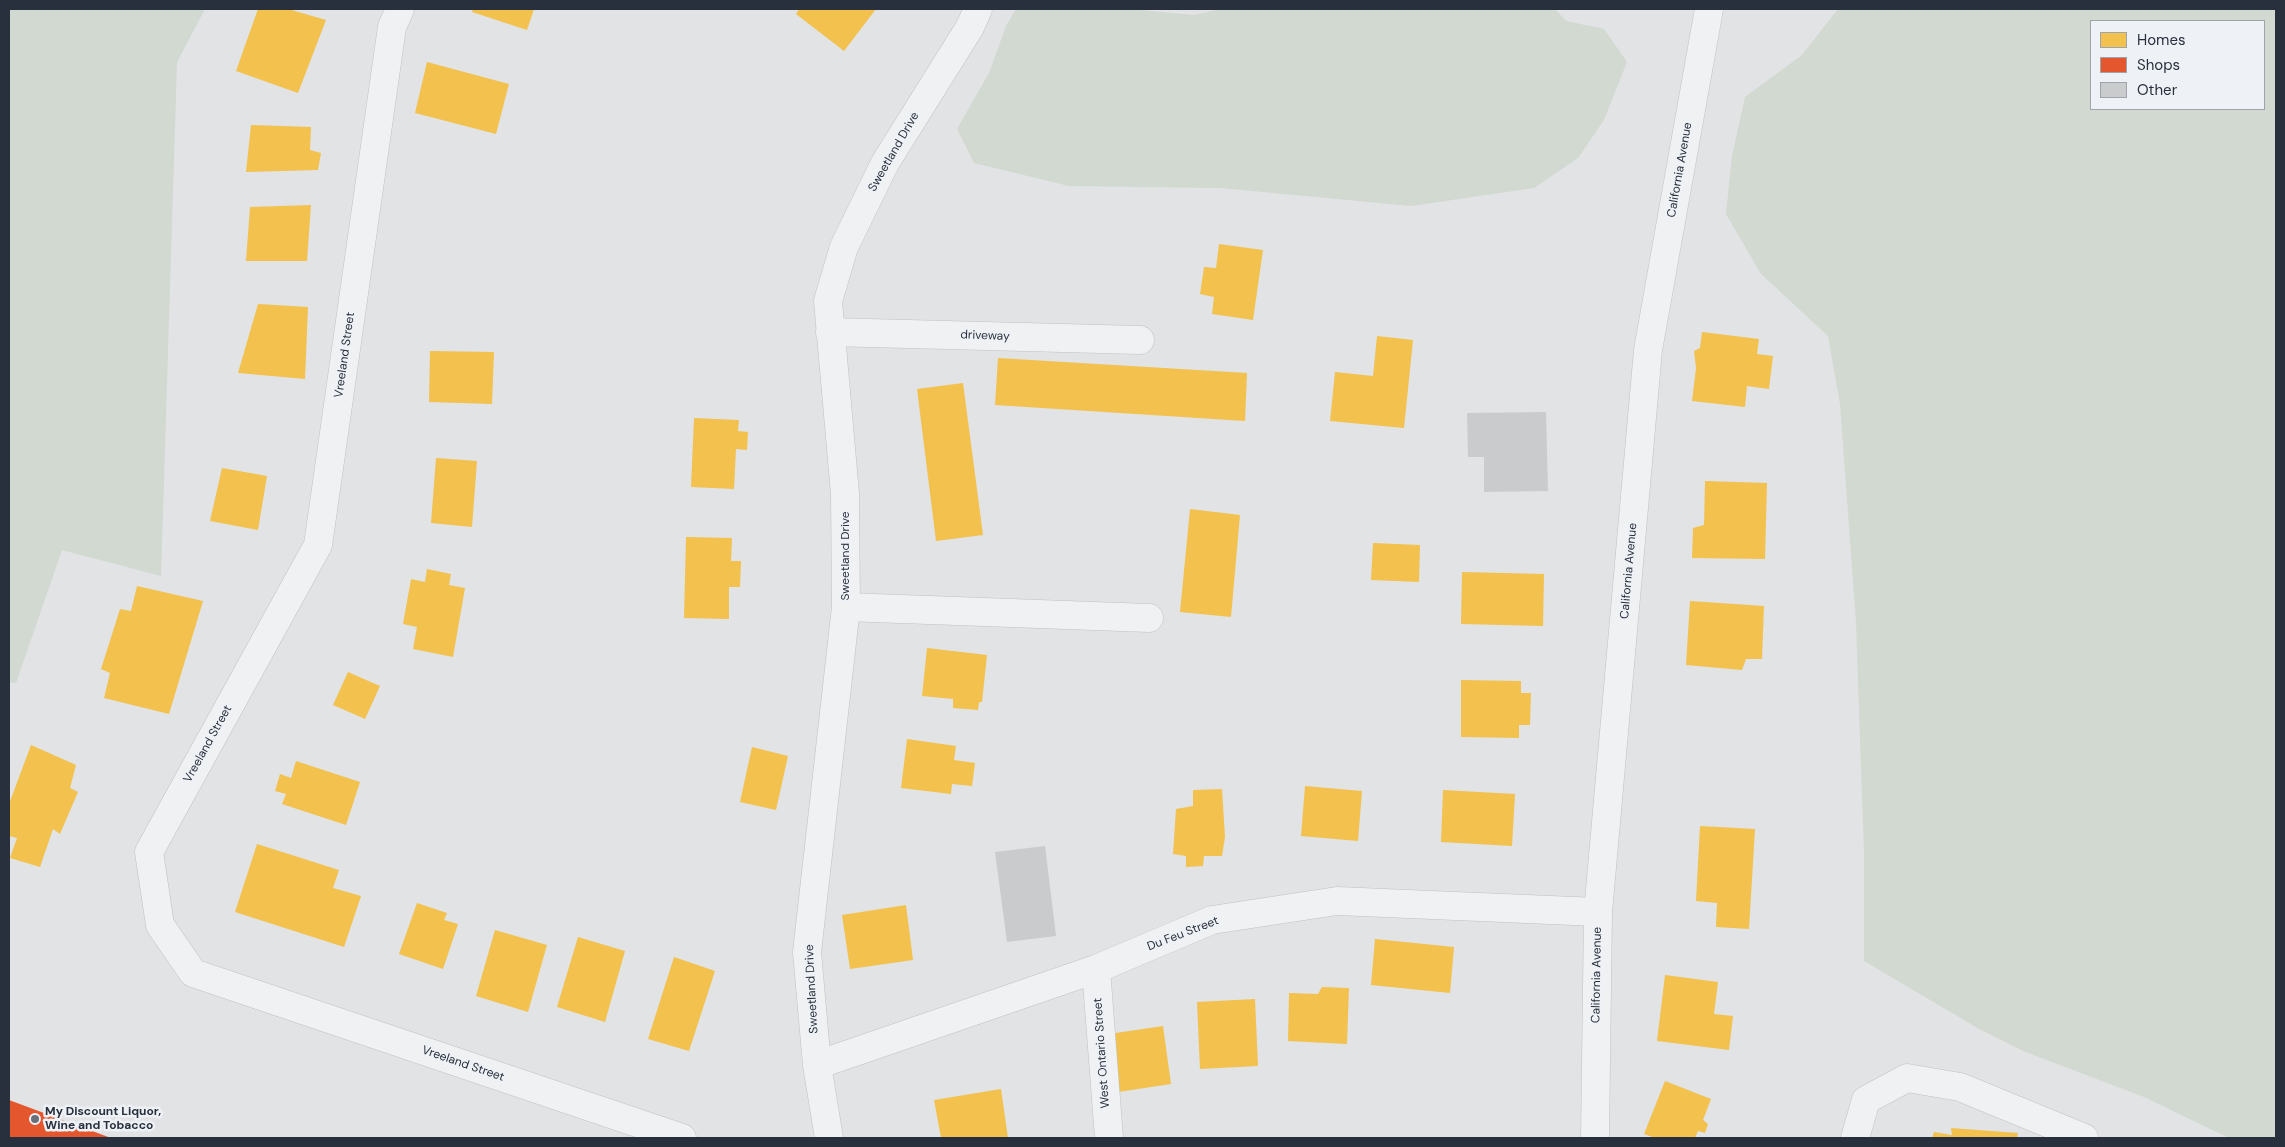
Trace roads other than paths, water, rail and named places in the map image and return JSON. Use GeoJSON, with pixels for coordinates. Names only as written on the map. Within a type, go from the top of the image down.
{"type":"FeatureCollection","features":[{"type":"Feature","properties":{"kind":"street","name":"Vreeland Street"},"geometry":{"type":"LineString","coordinates":[[400,9],[392,27],[318,546],[149,852],[160,925],[193,972],[682,1138]]}},
{"type":"Feature","properties":{"kind":"street","name":"Sweetland Drive"},"geometry":{"type":"LineString","coordinates":[[828,1138],[817,1065],[807,952],[846,607],[846,494],[828,301],[844,247],[885,163],[970,27],[978,9]]}},
{"type":"Feature","properties":{"kind":"street","name":"California Avenue"},"geometry":{"type":"LineString","coordinates":[[1595,1138],[1598,912],[1648,350],[1708,9]]}},
{"type":"Feature","properties":{"kind":"street","name":"driveway"},"geometry":{"type":"LineString","coordinates":[[830,332],[1140,340]]}},
{"type":"Feature","properties":{"kind":"street"},"geometry":{"type":"LineString","coordinates":[[846,607],[1150,618]]}},
{"type":"Feature","properties":{"kind":"street","name":"Du Feu Street"},"geometry":{"type":"LineString","coordinates":[[817,1065],[1096,969],[1212,920],[1337,900],[1598,912]]}},
{"type":"Feature","properties":{"kind":"street","name":"West Ontario Street"},"geometry":{"type":"LineString","coordinates":[[1096,969],[1109,1138]]}},
{"type":"Feature","properties":{"kind":"street"},"geometry":{"type":"LineString","coordinates":[[1855,1138],[1866,1100],[1907,1078],[1960,1087],[2084,1138]]}},
{"type":"Feature","properties":{"kind":"place","name":"My Discount Liquor, Wine and Tobacco"},"geometry":{"type":"Point","coordinates":[35,1119]}}]}
